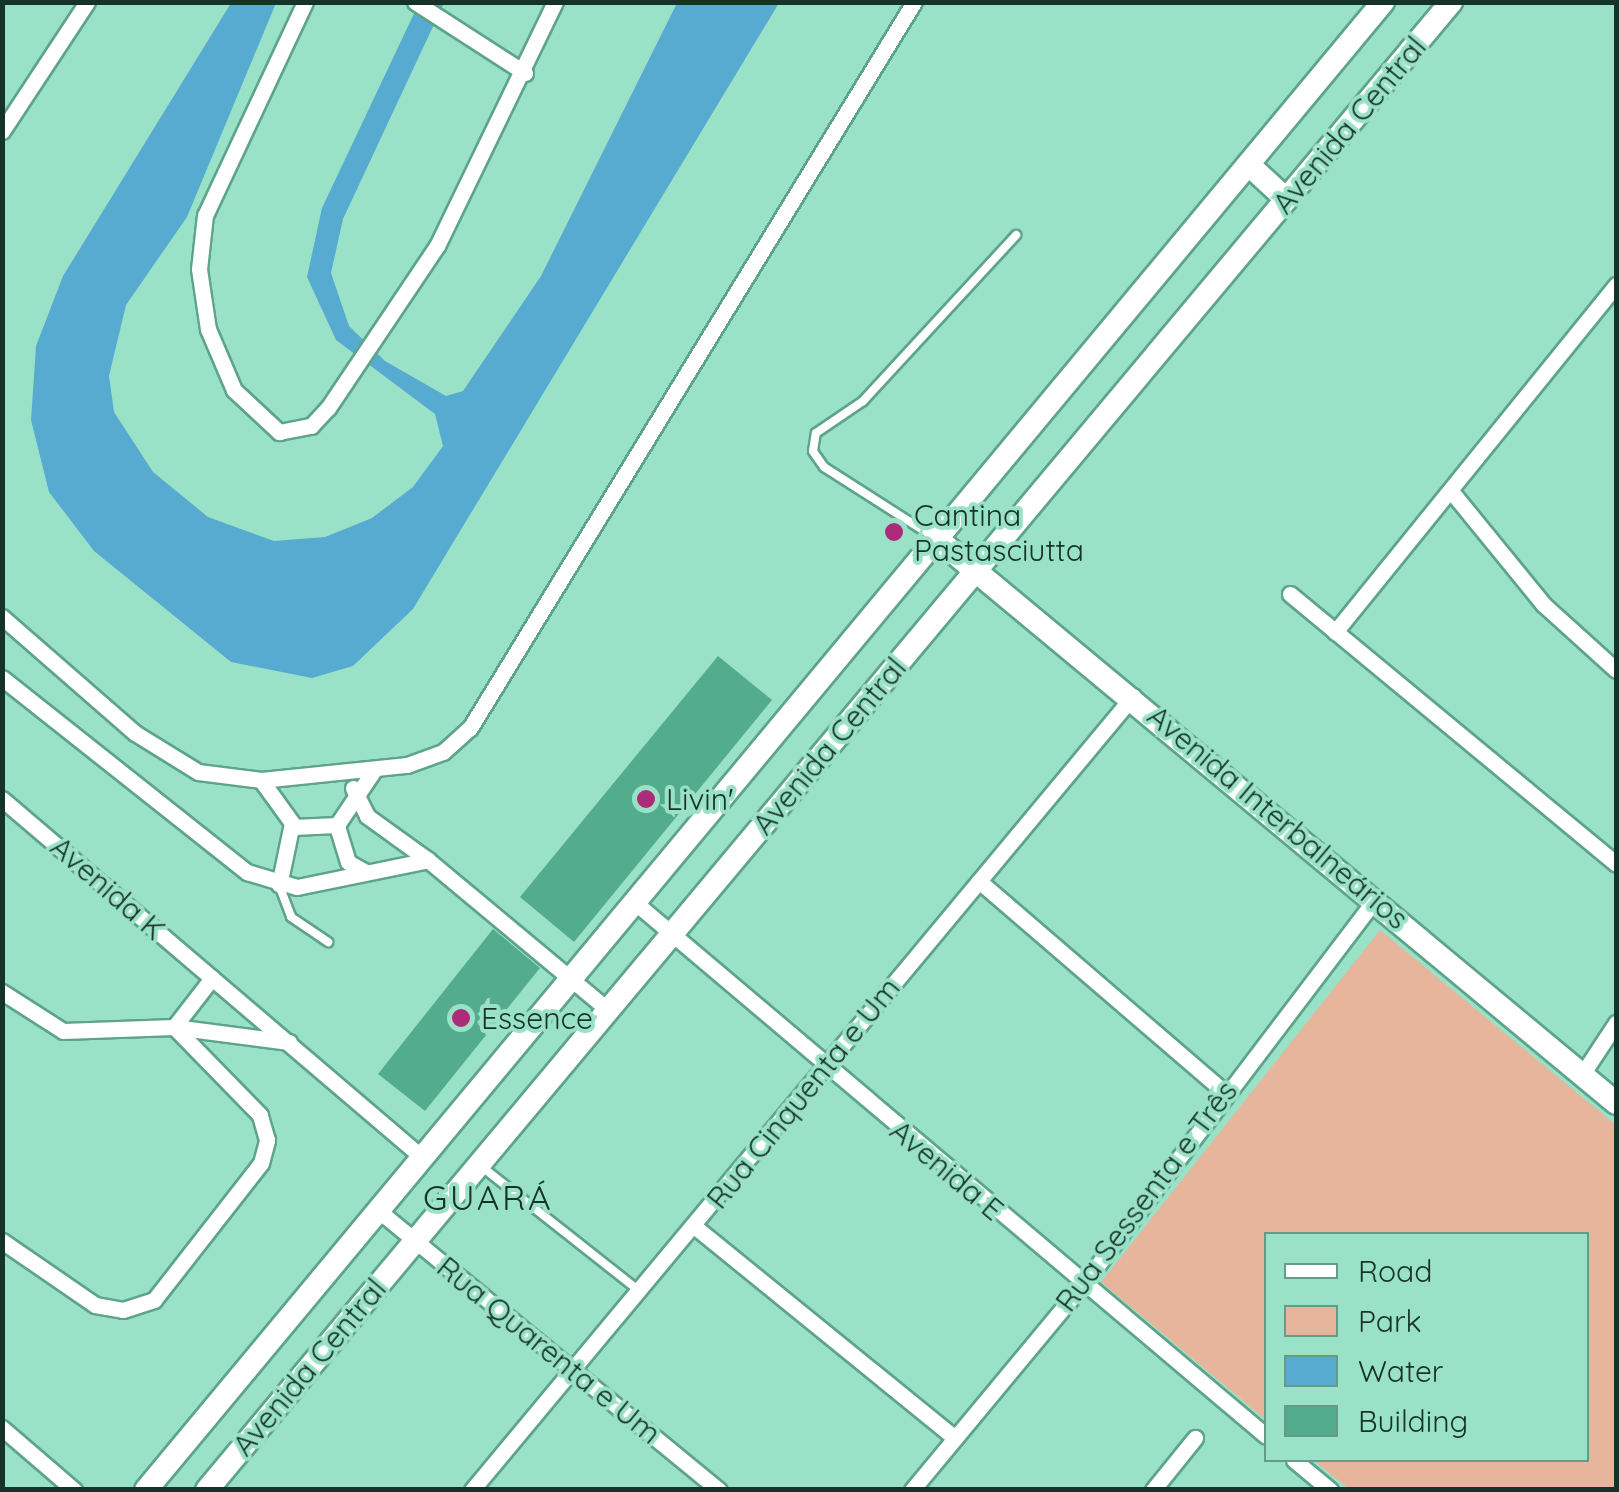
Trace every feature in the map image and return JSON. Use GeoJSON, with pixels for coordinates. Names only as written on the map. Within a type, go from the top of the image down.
{"type":"FeatureCollection","features":[{"type":"Feature","properties":{"kind":"main road","name":"Avenida Central"},"geometry":{"type":"LineString","coordinates":[[146,1490],[574,976],[632,900],[1383,2]]}},
{"type":"Feature","properties":{"kind":"main road","name":"Avenida Central"},"geometry":{"type":"LineString","coordinates":[[208,1490],[1451,2]]}},
{"type":"Feature","properties":{"kind":"main road"},"geometry":{"type":"LineString","coordinates":[[1249,165],[1286,199]]}},
{"type":"Feature","properties":{"kind":"main road","name":"Avenida Interbalneários"},"geometry":{"type":"LineString","coordinates":[[936,538],[979,566],[1614,1096]]}},
{"type":"Feature","properties":{"kind":"street"},"geometry":{"type":"LineString","coordinates":[[2,131],[87,2]]}},
{"type":"Feature","properties":{"kind":"street"},"geometry":{"type":"LineString","coordinates":[[305,2],[205,215],[199,269],[208,328],[234,390],[279,432],[311,426],[436,246],[525,72],[555,2]]}},
{"type":"Feature","properties":{"kind":"street"},"geometry":{"type":"LineString","coordinates":[[415,2],[525,72]]}},
{"type":"Feature","properties":{"kind":"street"},"geometry":{"type":"LineString","coordinates":[[2,617],[169,758],[261,780],[374,770],[442,752],[470,728],[914,2]]}},
{"type":"Feature","properties":{"kind":"street"},"geometry":{"type":"LineString","coordinates":[[1335,632],[1616,285]]}},
{"type":"Feature","properties":{"kind":"street"},"geometry":{"type":"LineString","coordinates":[[1451,491],[1543,604],[1616,670]]}},
{"type":"Feature","properties":{"kind":"street"},"geometry":{"type":"LineString","coordinates":[[1290,594],[1616,864]]}},
{"type":"Feature","properties":{"kind":"street"},"geometry":{"type":"LineString","coordinates":[[2,678],[156,808],[279,884],[428,860]]}},
{"type":"Feature","properties":{"kind":"street","name":"Rua Cinquenta e Um"},"geometry":{"type":"LineString","coordinates":[[472,1490],[1134,696]]}},
{"type":"Feature","properties":{"kind":"street"},"geometry":{"type":"LineString","coordinates":[[364,870],[348,862],[337,825],[354,788],[374,770]]}},
{"type":"Feature","properties":{"kind":"street"},"geometry":{"type":"LineString","coordinates":[[261,780],[292,827],[279,884]]}},
{"type":"Feature","properties":{"kind":"street"},"geometry":{"type":"LineString","coordinates":[[354,788],[368,816],[574,976],[608,1010]]}},
{"type":"Feature","properties":{"kind":"street","name":"Avenida K"},"geometry":{"type":"LineString","coordinates":[[2,799],[292,1042],[423,1158]]}},
{"type":"Feature","properties":{"kind":"street"},"geometry":{"type":"LineString","coordinates":[[292,827],[337,825]]}},
{"type":"Feature","properties":{"kind":"street"},"geometry":{"type":"LineString","coordinates":[[979,880],[1224,1092]]}},
{"type":"Feature","properties":{"kind":"street","name":"Rua Sessenta e Três"},"geometry":{"type":"LineString","coordinates":[[912,1490],[1084,1283],[1224,1092],[1376,899]]}},
{"type":"Feature","properties":{"kind":"street","name":"Avenida E"},"geometry":{"type":"LineString","coordinates":[[632,900],[822,1066],[1264,1434]]}},
{"type":"Feature","properties":{"kind":"street"},"geometry":{"type":"LineString","coordinates":[[174,1026],[212,978]]}},
{"type":"Feature","properties":{"kind":"street"},"geometry":{"type":"LineString","coordinates":[[2,992],[63,1031],[174,1026],[292,1042]]}},
{"type":"Feature","properties":{"kind":"street"},"geometry":{"type":"LineString","coordinates":[[1583,1073],[1616,1023]]}},
{"type":"Feature","properties":{"kind":"street"},"geometry":{"type":"LineString","coordinates":[[2,1241],[95,1305],[123,1310],[154,1300],[261,1163],[267,1140],[260,1115],[174,1026]]}},
{"type":"Feature","properties":{"kind":"street","name":"Rua Quarenta e Um"},"geometry":{"type":"LineString","coordinates":[[378,1211],[719,1490]]}},
{"type":"Feature","properties":{"kind":"street"},"geometry":{"type":"LineString","coordinates":[[694,1226],[955,1438]]}},
{"type":"Feature","properties":{"kind":"street"},"geometry":{"type":"LineString","coordinates":[[2,1428],[74,1490]]}},
{"type":"Feature","properties":{"kind":"street"},"geometry":{"type":"LineString","coordinates":[[1153,1490],[1195,1438]]}},
{"type":"Feature","properties":{"kind":"street"},"geometry":{"type":"LineString","coordinates":[[1296,1462],[1330,1490]]}},
{"type":"Feature","properties":{"kind":"lane"},"geometry":{"type":"LineString","coordinates":[[936,538],[824,467],[813,451],[816,433],[863,401],[1016,235]]}},
{"type":"Feature","properties":{"kind":"lane"},"geometry":{"type":"LineString","coordinates":[[279,884],[291,917],[328,942]]}},
{"type":"Feature","properties":{"kind":"lane"},"geometry":{"type":"LineString","coordinates":[[479,1165],[638,1290]]}},
{"type":"Feature","properties":{"kind":"green space"},"geometry":{"type":"Polygon","coordinates":[[[1380,930],[1616,1125],[1616,1489],[1349,1489],[1315,1462],[1589,1462],[1589,1232],[1264,1232],[1264,1418],[1101,1282],[1380,930]]]}},
{"type":"Feature","properties":{"kind":"water"},"geometry":{"type":"Polygon","coordinates":[[[231,3],[276,3],[187,217],[126,305],[109,376],[114,412],[153,472],[208,517],[274,541],[325,537],[372,518],[413,487],[443,446],[435,414],[336,340],[307,277],[322,208],[419,3],[444,3],[343,219],[331,273],[349,326],[385,361],[446,396],[463,391],[541,276],[677,3],[779,3],[413,609],[353,666],[312,678],[231,662],[94,551],[49,492],[31,420],[36,346],[63,276],[231,3]]]}},
{"type":"Feature","properties":{"kind":"building","name":"Livin'"},"geometry":{"type":"Polygon","coordinates":[[[718,656],[772,700],[574,942],[520,897],[718,656]]]}},
{"type":"Feature","properties":{"kind":"building","name":"Essence"},"geometry":{"type":"Polygon","coordinates":[[[493,929],[540,968],[425,1111],[378,1074],[493,929]]]}},
{"type":"Feature","properties":{"kind":"place","name":"Cantina Pastasciutta"},"geometry":{"type":"Point","coordinates":[894,532]}},
{"type":"Feature","properties":{"kind":"place","name":"Livin'"},"geometry":{"type":"Point","coordinates":[646,799]}},
{"type":"Feature","properties":{"kind":"place","name":"Essence"},"geometry":{"type":"Point","coordinates":[461,1018]}},
{"type":"Feature","properties":{"kind":"district","name":"GUARÁ"},"geometry":{"type":"Point","coordinates":[488,1197]}}]}
